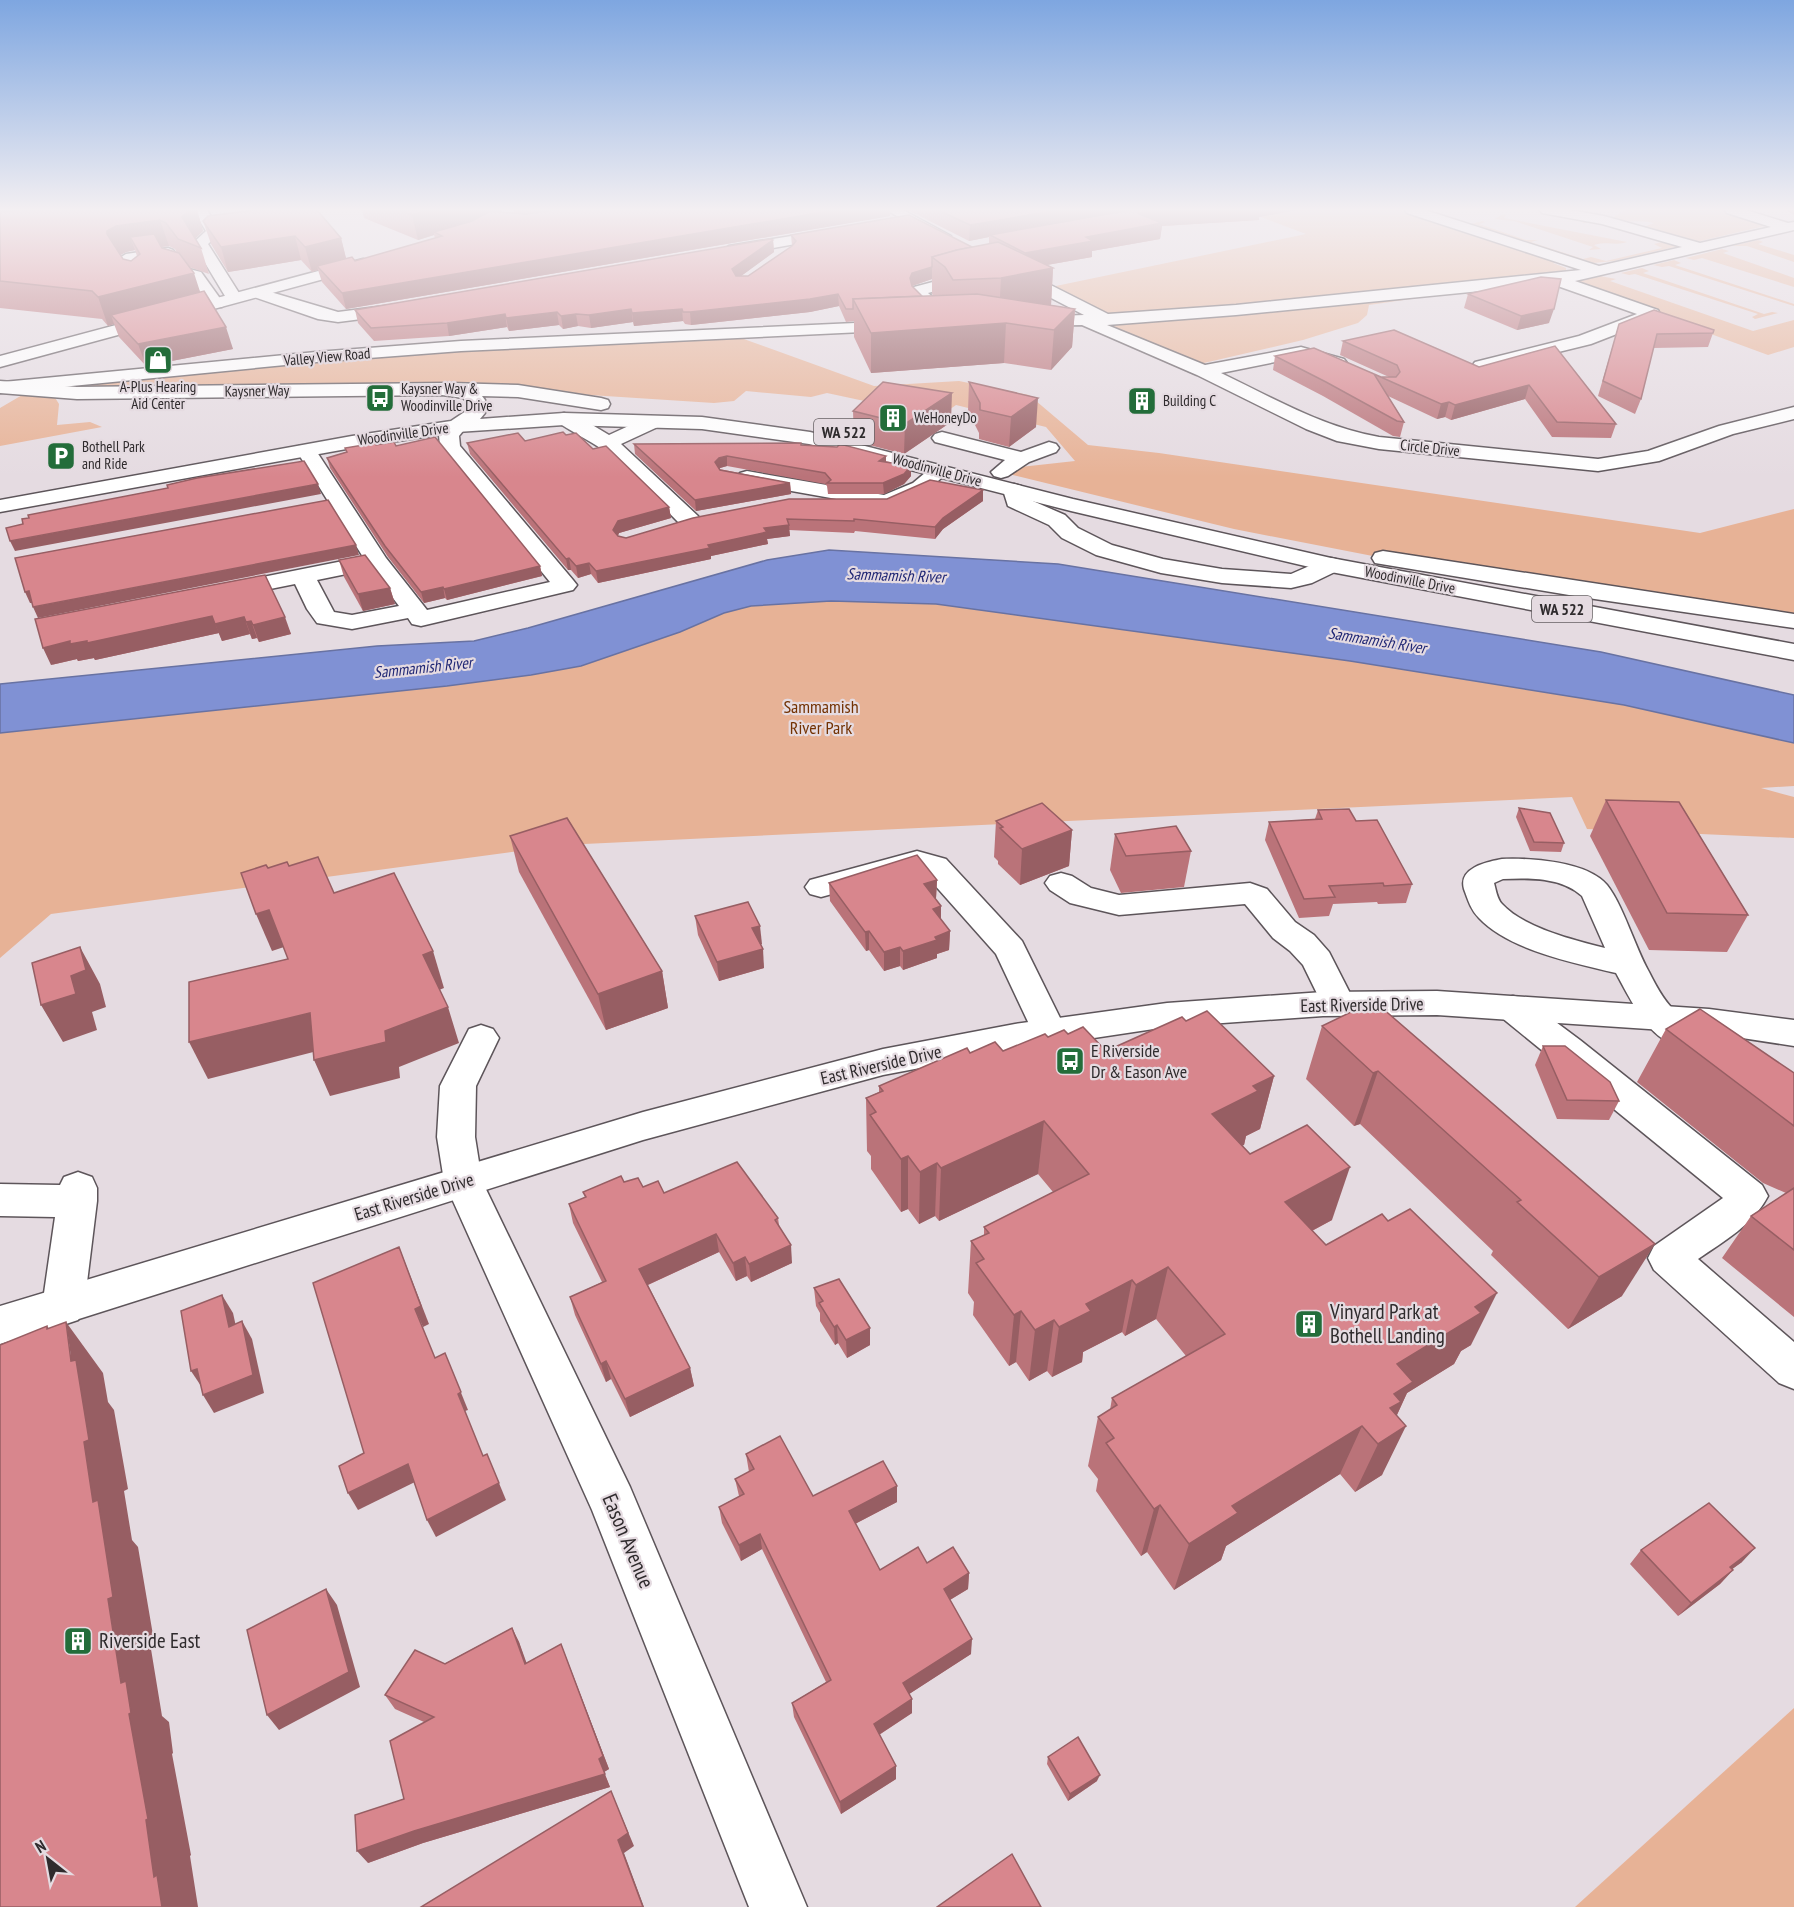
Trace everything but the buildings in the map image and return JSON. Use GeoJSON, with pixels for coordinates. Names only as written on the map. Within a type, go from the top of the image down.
{"type":"FeatureCollection","features":[{"type":"Feature","properties":{"kind":"main road"},"geometry":{"type":"LineString","coordinates":[[212,299],[216,304]]}},
{"type":"Feature","properties":{"kind":"main road"},"geometry":{"type":"LineString","coordinates":[[0,362],[236,299]]}},
{"type":"Feature","properties":{"kind":"main road"},"geometry":{"type":"LineString","coordinates":[[275,299],[324,315],[338,317],[420,306]]}},
{"type":"Feature","properties":{"kind":"main road","name":"Valley View Road"},"geometry":{"type":"LineString","coordinates":[[1,387],[450,347],[951,324],[923,299]]}},
{"type":"Feature","properties":{"kind":"main road","name":"Valley View Road"},"geometry":{"type":"LineString","coordinates":[[1067,299],[1106,319]]}},
{"type":"Feature","properties":{"kind":"main road"},"geometry":{"type":"LineString","coordinates":[[1015,322],[1084,321],[1350,299]]}},
{"type":"Feature","properties":{"kind":"main road"},"geometry":{"type":"LineString","coordinates":[[1480,366],[1600,334],[1653,314],[1611,299]]}},
{"type":"Feature","properties":{"kind":"main road","name":"Circle Drive"},"geometry":{"type":"LineString","coordinates":[[1084,321],[1203,371],[1313,425],[1344,437],[1379,443],[1598,465],[1652,457],[1726,430],[1794,413]]}},
{"type":"Feature","properties":{"kind":"main road"},"geometry":{"type":"LineString","coordinates":[[1545,336],[1574,330],[1600,334]]}},
{"type":"Feature","properties":{"kind":"main road"},"geometry":{"type":"LineString","coordinates":[[1203,371],[1301,352],[1324,357],[1355,371]]}},
{"type":"Feature","properties":{"kind":"main road","name":"Kaysner Way"},"geometry":{"type":"LineString","coordinates":[[1,387],[77,393],[442,389],[474,397],[466,419]]}},
{"type":"Feature","properties":{"kind":"main road"},"geometry":{"type":"LineString","coordinates":[[442,389],[518,391],[616,407]]}},
{"type":"Feature","properties":{"kind":"main road","name":"Woodinville Drive"},"geometry":{"type":"LineString","coordinates":[[0,496],[336,432],[616,407],[722,412],[800,424],[888,442],[1008,481],[1229,543],[1331,565],[1794,652]]}},
{"type":"Feature","properties":{"kind":"main road"},"geometry":{"type":"LineString","coordinates":[[306,450],[377,561],[421,620],[565,585],[450,447],[449,435],[466,419]]}},
{"type":"Feature","properties":{"kind":"main road","name":"Woodinville Drive"},"geometry":{"type":"LineString","coordinates":[[0,506],[466,419],[656,421],[735,427],[810,438],[939,471],[1008,481],[1660,613],[1794,635]]}},
{"type":"Feature","properties":{"kind":"main road"},"geometry":{"type":"LineString","coordinates":[[564,419],[585,427],[608,443],[679,524],[712,517]]}},
{"type":"Feature","properties":{"kind":"main road"},"geometry":{"type":"LineString","coordinates":[[608,443],[656,421]]}},
{"type":"Feature","properties":{"kind":"main road"},"geometry":{"type":"LineString","coordinates":[[942,438],[1022,458],[1049,448]]}},
{"type":"Feature","properties":{"kind":"main road"},"geometry":{"type":"LineString","coordinates":[[1022,458],[1008,481],[1016,501],[1057,520],[1070,533],[1104,550],[1161,566],[1222,576],[1291,580],[1304,578],[1331,565]]}},
{"type":"Feature","properties":{"kind":"main road"},"geometry":{"type":"LineString","coordinates":[[778,504],[887,502],[920,487],[939,471]]}},
{"type":"Feature","properties":{"kind":"main road"},"geometry":{"type":"LineString","coordinates":[[728,474],[887,502]]}},
{"type":"Feature","properties":{"kind":"main road"},"geometry":{"type":"LineString","coordinates":[[316,504],[339,500]]}},
{"type":"Feature","properties":{"kind":"main road"},"geometry":{"type":"LineString","coordinates":[[1383,558],[1794,621]]}},
{"type":"Feature","properties":{"kind":"main road"},"geometry":{"type":"LineString","coordinates":[[198,596],[377,561]]}},
{"type":"Feature","properties":{"kind":"main road"},"geometry":{"type":"LineString","coordinates":[[303,576],[319,609],[326,618],[352,622],[414,610]]}},
{"type":"Feature","properties":{"kind":"main road"},"geometry":{"type":"LineString","coordinates":[[821,887],[917,861],[935,866],[1010,950],[1048,1032]]}},
{"type":"Feature","properties":{"kind":"main road"},"geometry":{"type":"LineString","coordinates":[[1061,883],[1081,897],[1119,905],[1250,893],[1257,896],[1284,930],[1317,960],[1338,1004]]}},
{"type":"Feature","properties":{"kind":"main road"},"geometry":{"type":"LineString","coordinates":[[1629,965],[1660,1017],[1705,1052]]}},
{"type":"Feature","properties":{"kind":"main road","name":"East Riverside Drive"},"geometry":{"type":"LineString","coordinates":[[0,1325],[643,1126],[883,1062],[1048,1032],[1167,1016],[1338,1004],[1437,1003],[1709,1021],[1794,1033]]}},
{"type":"Feature","properties":{"kind":"main road"},"geometry":{"type":"LineString","coordinates":[[1513,1008],[1762,1201],[1733,1213],[1668,1258],[1794,1369]]}},
{"type":"Feature","properties":{"kind":"main road","name":"Eason Avenue"},"geometry":{"type":"LineString","coordinates":[[482,1038],[458,1086],[456,1137],[463,1181],[613,1503],[778,1907]]}},
{"type":"Feature","properties":{"kind":"main road"},"geometry":{"type":"LineString","coordinates":[[0,1200],[78,1195],[63,1306]]}},
{"type":"Feature","properties":{"kind":"green space"},"geometry":{"type":"Polygon","coordinates":[[[1066,299],[1411,299],[1369,305],[1367,315],[1358,323],[1303,340],[1191,366],[1102,328],[1066,299]]]}},
{"type":"Feature","properties":{"kind":"green space"},"geometry":{"type":"Polygon","coordinates":[[[1616,299],[1661,299],[1753,331],[1794,320],[1794,347],[1768,355],[1616,299]]]}},
{"type":"Feature","properties":{"kind":"green space"},"geometry":{"type":"Polygon","coordinates":[[[1712,299],[1720,299],[1764,314],[1778,313],[1755,319],[1752,317],[1758,314],[1712,299]]]}},
{"type":"Feature","properties":{"kind":"green space"},"geometry":{"type":"Polygon","coordinates":[[[1772,299],[1779,299],[1794,304],[1794,306],[1772,299]]]}},
{"type":"Feature","properties":{"kind":"green space"},"geometry":{"type":"Polygon","coordinates":[[[727,333],[874,386],[959,381],[1029,395],[1088,445],[1159,453],[1700,533],[1794,509],[1794,621],[1383,558],[1234,529],[992,470],[1075,461],[1046,427],[956,405],[939,417],[827,393],[811,397],[746,391],[734,401],[714,403],[590,395],[536,387],[485,383],[84,388],[99,383],[445,351],[727,333]]]}},
{"type":"Feature","properties":{"kind":"green space"},"geometry":{"type":"Polygon","coordinates":[[[29,391],[52,393],[59,404],[57,425],[90,422],[102,427],[0,446],[0,408],[29,391]]]}},
{"type":"Feature","properties":{"kind":"green space","name":"Sammamish River Park"},"geometry":{"type":"Polygon","coordinates":[[[831,601],[936,604],[1350,661],[1624,705],[1794,743],[1794,786],[1761,788],[1794,797],[1794,838],[1587,829],[1572,797],[563,845],[51,914],[0,958],[0,733],[447,686],[531,675],[581,666],[680,632],[724,613],[751,606],[831,601]]]}},
{"type":"Feature","properties":{"kind":"green space"},"geometry":{"type":"Polygon","coordinates":[[[1794,1708],[1794,1907],[1575,1907],[1794,1708]]]}},
{"type":"Feature","properties":{"kind":"water","name":"Sammamish River"},"geometry":{"type":"Polygon","coordinates":[[[829,550],[1058,564],[1601,652],[1794,695],[1794,743],[1624,705],[1350,661],[936,604],[831,601],[751,606],[724,613],[680,632],[581,666],[531,675],[447,686],[0,733],[0,684],[377,646],[474,641],[528,628],[767,560],[829,550]]]}},
{"type":"Feature","properties":{"kind":"place","name":"A-Plus Hearing Aid Center"},"geometry":{"type":"Point","coordinates":[158,360]}},
{"type":"Feature","properties":{"kind":"place","name":"Kaysner Way & Woodinville Drive"},"geometry":{"type":"Point","coordinates":[380,398]}},
{"type":"Feature","properties":{"kind":"place","name":"Building C"},"geometry":{"type":"Point","coordinates":[1142,401]}},
{"type":"Feature","properties":{"kind":"place","name":"WeHoneyDo"},"geometry":{"type":"Point","coordinates":[893,418]}},
{"type":"Feature","properties":{"kind":"place","name":"Bothell Park and Ride"},"geometry":{"type":"Point","coordinates":[61,456]}},
{"type":"Feature","properties":{"kind":"place","name":"E Riverside Dr & Eason Ave"},"geometry":{"type":"Point","coordinates":[1070,1061]}},
{"type":"Feature","properties":{"kind":"place","name":"Vinyard Park at Bothell Landing"},"geometry":{"type":"Point","coordinates":[1309,1324]}},
{"type":"Feature","properties":{"kind":"place","name":"Riverside East"},"geometry":{"type":"Point","coordinates":[78,1641]}}]}
